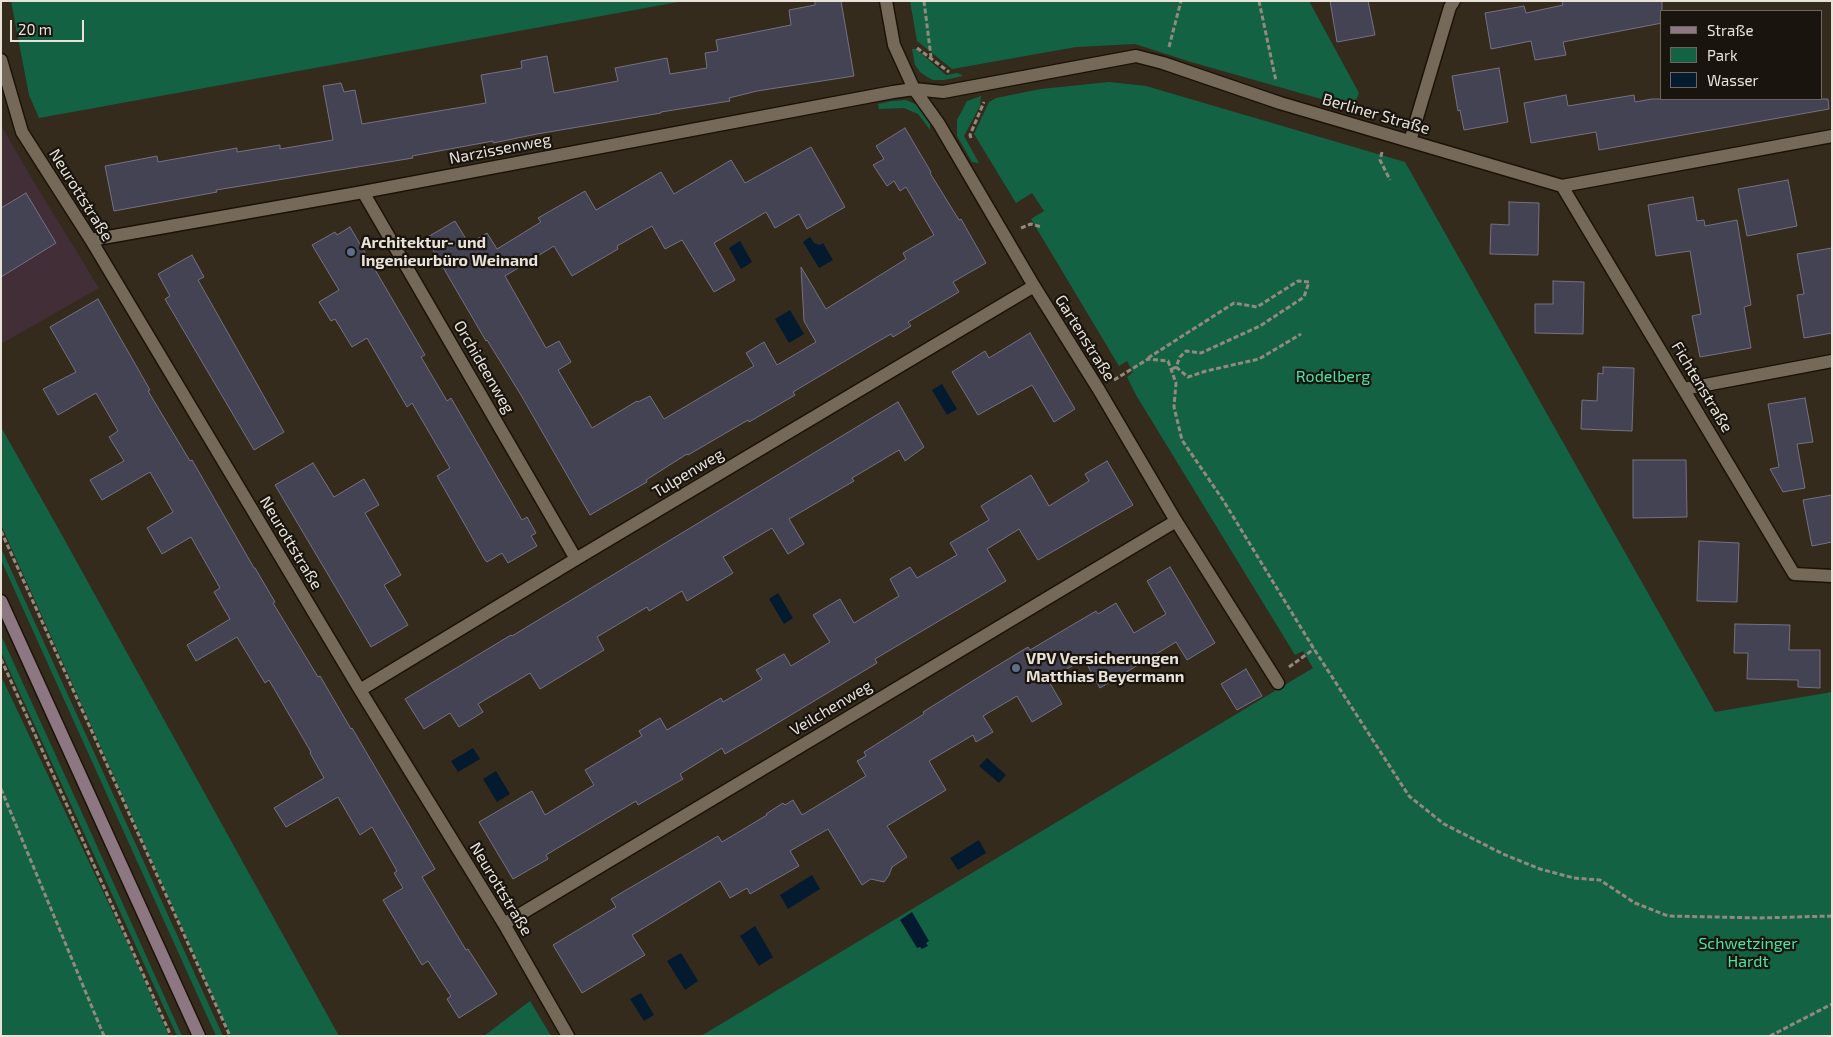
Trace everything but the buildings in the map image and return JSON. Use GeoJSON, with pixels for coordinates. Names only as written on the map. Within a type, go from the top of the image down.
{"type":"FeatureCollection","features":[{"type":"Feature","properties":{"kind":"street","name":"Gartenstraße"},"geometry":{"type":"LineString","coordinates":[[886,1],[894,45],[914,88],[939,124],[1176,521],[1278,684]]}},
{"type":"Feature","properties":{"kind":"street"},"geometry":{"type":"LineString","coordinates":[[1410,141],[1450,7],[1454,1]]}},
{"type":"Feature","properties":{"kind":"street","name":"Berliner Straße"},"geometry":{"type":"LineString","coordinates":[[914,88],[943,92],[1136,56],[1163,63],[1280,104],[1562,186],[1832,136]]}},
{"type":"Feature","properties":{"kind":"street","name":"Neurottstraße"},"geometry":{"type":"LineString","coordinates":[[1,60],[22,132],[91,240],[360,690],[504,924],[568,1036]]}},
{"type":"Feature","properties":{"kind":"street","name":"Narzissenweg"},"geometry":{"type":"LineString","coordinates":[[91,240],[363,192],[914,88]]}},
{"type":"Feature","properties":{"kind":"street","name":"Fichtenstraße"},"geometry":{"type":"LineString","coordinates":[[1562,186],[1794,574],[1832,576]]}},
{"type":"Feature","properties":{"kind":"street","name":"Orchideenweg"},"geometry":{"type":"LineString","coordinates":[[363,192],[576,559]]}},
{"type":"Feature","properties":{"kind":"street","name":"Tulpenweg"},"geometry":{"type":"LineString","coordinates":[[360,690],[1034,286]]}},
{"type":"Feature","properties":{"kind":"street"},"geometry":{"type":"LineString","coordinates":[[1684,388],[1832,361]]}},
{"type":"Feature","properties":{"kind":"street","name":"Veilchenweg"},"geometry":{"type":"LineString","coordinates":[[504,924],[1176,521]]}},
{"type":"Feature","properties":{"kind":"street"},"geometry":{"type":"LineString","coordinates":[[1,601],[199,1036]]}},
{"type":"Feature","properties":{"kind":"path"},"geometry":{"type":"LineString","coordinates":[[924,1],[931,57]]}},
{"type":"Feature","properties":{"kind":"path"},"geometry":{"type":"LineString","coordinates":[[1163,63],[1169,48],[1181,1]]}},
{"type":"Feature","properties":{"kind":"path"},"geometry":{"type":"LineString","coordinates":[[1259,1],[1280,104]]}},
{"type":"Feature","properties":{"kind":"path"},"geometry":{"type":"LineString","coordinates":[[974,144],[970,135],[988,95],[978,84]]}},
{"type":"Feature","properties":{"kind":"path"},"geometry":{"type":"LineString","coordinates":[[1387,134],[1380,160],[1390,180]]}},
{"type":"Feature","properties":{"kind":"path"},"geometry":{"type":"LineString","coordinates":[[1018,220],[1022,228]]}},
{"type":"Feature","properties":{"kind":"path"},"geometry":{"type":"LineString","coordinates":[[1099,390],[1234,303],[1257,307],[1298,281],[1310,282],[1304,297],[1260,326],[1201,353],[1186,351],[1180,356],[1176,367],[1170,370]]}},
{"type":"Feature","properties":{"kind":"path"},"geometry":{"type":"LineString","coordinates":[[1176,367],[1188,377],[1259,359],[1301,334]]}},
{"type":"Feature","properties":{"kind":"path"},"geometry":{"type":"LineString","coordinates":[[1148,359],[1168,361],[1176,383],[1174,407],[1182,440],[1223,500],[1314,649],[1409,796],[1444,824],[1503,854],[1540,869],[1574,878],[1600,880],[1635,903],[1668,916],[1760,918],[1832,916]]}},
{"type":"Feature","properties":{"kind":"path"},"geometry":{"type":"LineString","coordinates":[[1,531],[230,1036]]}},
{"type":"Feature","properties":{"kind":"path"},"geometry":{"type":"LineString","coordinates":[[1292,665],[1314,649]]}},
{"type":"Feature","properties":{"kind":"path"},"geometry":{"type":"LineString","coordinates":[[1,659],[171,1036]]}},
{"type":"Feature","properties":{"kind":"path"},"geometry":{"type":"LineString","coordinates":[[1,790],[104,1036]]}},
{"type":"Feature","properties":{"kind":"path"},"geometry":{"type":"LineString","coordinates":[[1770,1036],[1832,1004]]}},
{"type":"Feature","properties":{"kind":"shaded area"},"geometry":{"type":"Polygon","coordinates":[[[1,125],[99,288],[1,344],[1,125]]]}},
{"type":"Feature","properties":{"kind":"green space"},"geometry":{"type":"Polygon","coordinates":[[[11,1],[684,1],[39,118],[29,95],[11,1]]]}},
{"type":"Feature","properties":{"kind":"green space"},"geometry":{"type":"Polygon","coordinates":[[[910,1],[1309,1],[1359,93],[1353,108],[1135,44],[1076,47],[952,69],[917,41],[910,1]]]}},
{"type":"Feature","properties":{"kind":"green space"},"geometry":{"type":"Polygon","coordinates":[[[912,49],[916,49],[946,75],[958,73],[963,76],[944,80],[933,80],[927,77],[915,65],[912,49]]]}},
{"type":"Feature","properties":{"kind":"green space"},"geometry":{"type":"Polygon","coordinates":[[[1109,82],[1146,86],[1405,162],[1715,712],[1832,692],[1832,1036],[701,1036],[1313,668],[1303,651],[1295,655],[1136,395],[1127,377],[1133,372],[1127,361],[1119,366],[1031,219],[1044,211],[1032,193],[1016,203],[974,134],[989,102],[996,98],[1041,89],[1109,82]]]}},
{"type":"Feature","properties":{"kind":"green space"},"geometry":{"type":"Polygon","coordinates":[[[981,96],[980,106],[964,136],[979,163],[972,162],[957,136],[957,120],[967,101],[981,96]]]}},
{"type":"Feature","properties":{"kind":"green space"},"geometry":{"type":"Polygon","coordinates":[[[906,100],[918,105],[925,113],[930,120],[930,130],[918,114],[904,108],[879,109],[878,104],[906,100]]]}},
{"type":"Feature","properties":{"kind":"green space"},"geometry":{"type":"Polygon","coordinates":[[[1,427],[339,1036],[231,1036],[1,525],[1,427]]]}},
{"type":"Feature","properties":{"kind":"green space"},"geometry":{"type":"Polygon","coordinates":[[[1,548],[223,1036],[216,1036],[1,560],[1,548]]]}},
{"type":"Feature","properties":{"kind":"green space"},"geometry":{"type":"Polygon","coordinates":[[[1,635],[182,1036],[177,1036],[1,652],[1,635]]]}},
{"type":"Feature","properties":{"kind":"green space"},"geometry":{"type":"Polygon","coordinates":[[[1,676],[132,953],[169,1036],[1,1036],[1,676]]]}},
{"type":"Feature","properties":{"kind":"green space"},"geometry":{"type":"Polygon","coordinates":[[[530,1001],[551,1036],[484,1036],[530,1001]]]}},
{"type":"Feature","properties":{"kind":"water"},"geometry":{"type":"Polygon","coordinates":[[[810,237],[814,243],[820,245],[823,243],[833,260],[819,268],[803,242],[810,237]]]}},
{"type":"Feature","properties":{"kind":"water"},"geometry":{"type":"Polygon","coordinates":[[[740,241],[752,262],[741,269],[729,248],[740,241]]]}},
{"type":"Feature","properties":{"kind":"water"},"geometry":{"type":"Polygon","coordinates":[[[790,310],[804,334],[789,343],[775,319],[790,310]]]}},
{"type":"Feature","properties":{"kind":"water"},"geometry":{"type":"Polygon","coordinates":[[[942,384],[957,409],[947,415],[932,390],[942,384]]]}},
{"type":"Feature","properties":{"kind":"water"},"geometry":{"type":"Polygon","coordinates":[[[778,593],[793,618],[784,624],[769,599],[778,593]]]}},
{"type":"Feature","properties":{"kind":"water"},"geometry":{"type":"Polygon","coordinates":[[[473,748],[480,759],[458,772],[451,761],[473,748]]]}},
{"type":"Feature","properties":{"kind":"water"},"geometry":{"type":"Polygon","coordinates":[[[987,758],[1006,775],[999,783],[979,766],[987,758]]]}},
{"type":"Feature","properties":{"kind":"water"},"geometry":{"type":"Polygon","coordinates":[[[496,771],[510,794],[497,802],[483,779],[496,771]]]}},
{"type":"Feature","properties":{"kind":"water"},"geometry":{"type":"Polygon","coordinates":[[[979,840],[986,853],[958,870],[950,858],[979,840]]]}},
{"type":"Feature","properties":{"kind":"water"},"geometry":{"type":"Polygon","coordinates":[[[812,875],[820,889],[788,909],[780,895],[812,875]]]}},
{"type":"Feature","properties":{"kind":"water"},"geometry":{"type":"Polygon","coordinates":[[[912,912],[929,941],[926,943],[928,946],[922,949],[920,947],[917,948],[900,920],[912,912]]]}},
{"type":"Feature","properties":{"kind":"water"},"geometry":{"type":"Polygon","coordinates":[[[755,926],[773,957],[759,966],[740,936],[755,926]]]}},
{"type":"Feature","properties":{"kind":"water"},"geometry":{"type":"Polygon","coordinates":[[[681,953],[698,981],[685,990],[667,961],[681,953]]]}},
{"type":"Feature","properties":{"kind":"water"},"geometry":{"type":"Polygon","coordinates":[[[641,993],[654,1015],[644,1021],[630,999],[641,993]]]}},
{"type":"Feature","properties":{"kind":"place","name":"Architektur- und Ingenieurbüro Weinand"},"geometry":{"type":"Point","coordinates":[351,252]}},
{"type":"Feature","properties":{"kind":"place","name":"VPV Versicherungen Matthias Beyermann"},"geometry":{"type":"Point","coordinates":[1016,668]}},
{"type":"Feature","properties":{"kind":"park label","name":"Rodelberg"},"geometry":{"type":"Point","coordinates":[1333,377]}},
{"type":"Feature","properties":{"kind":"park label","name":"Schwetzinger Hardt"},"geometry":{"type":"Point","coordinates":[1748,953]}}]}
